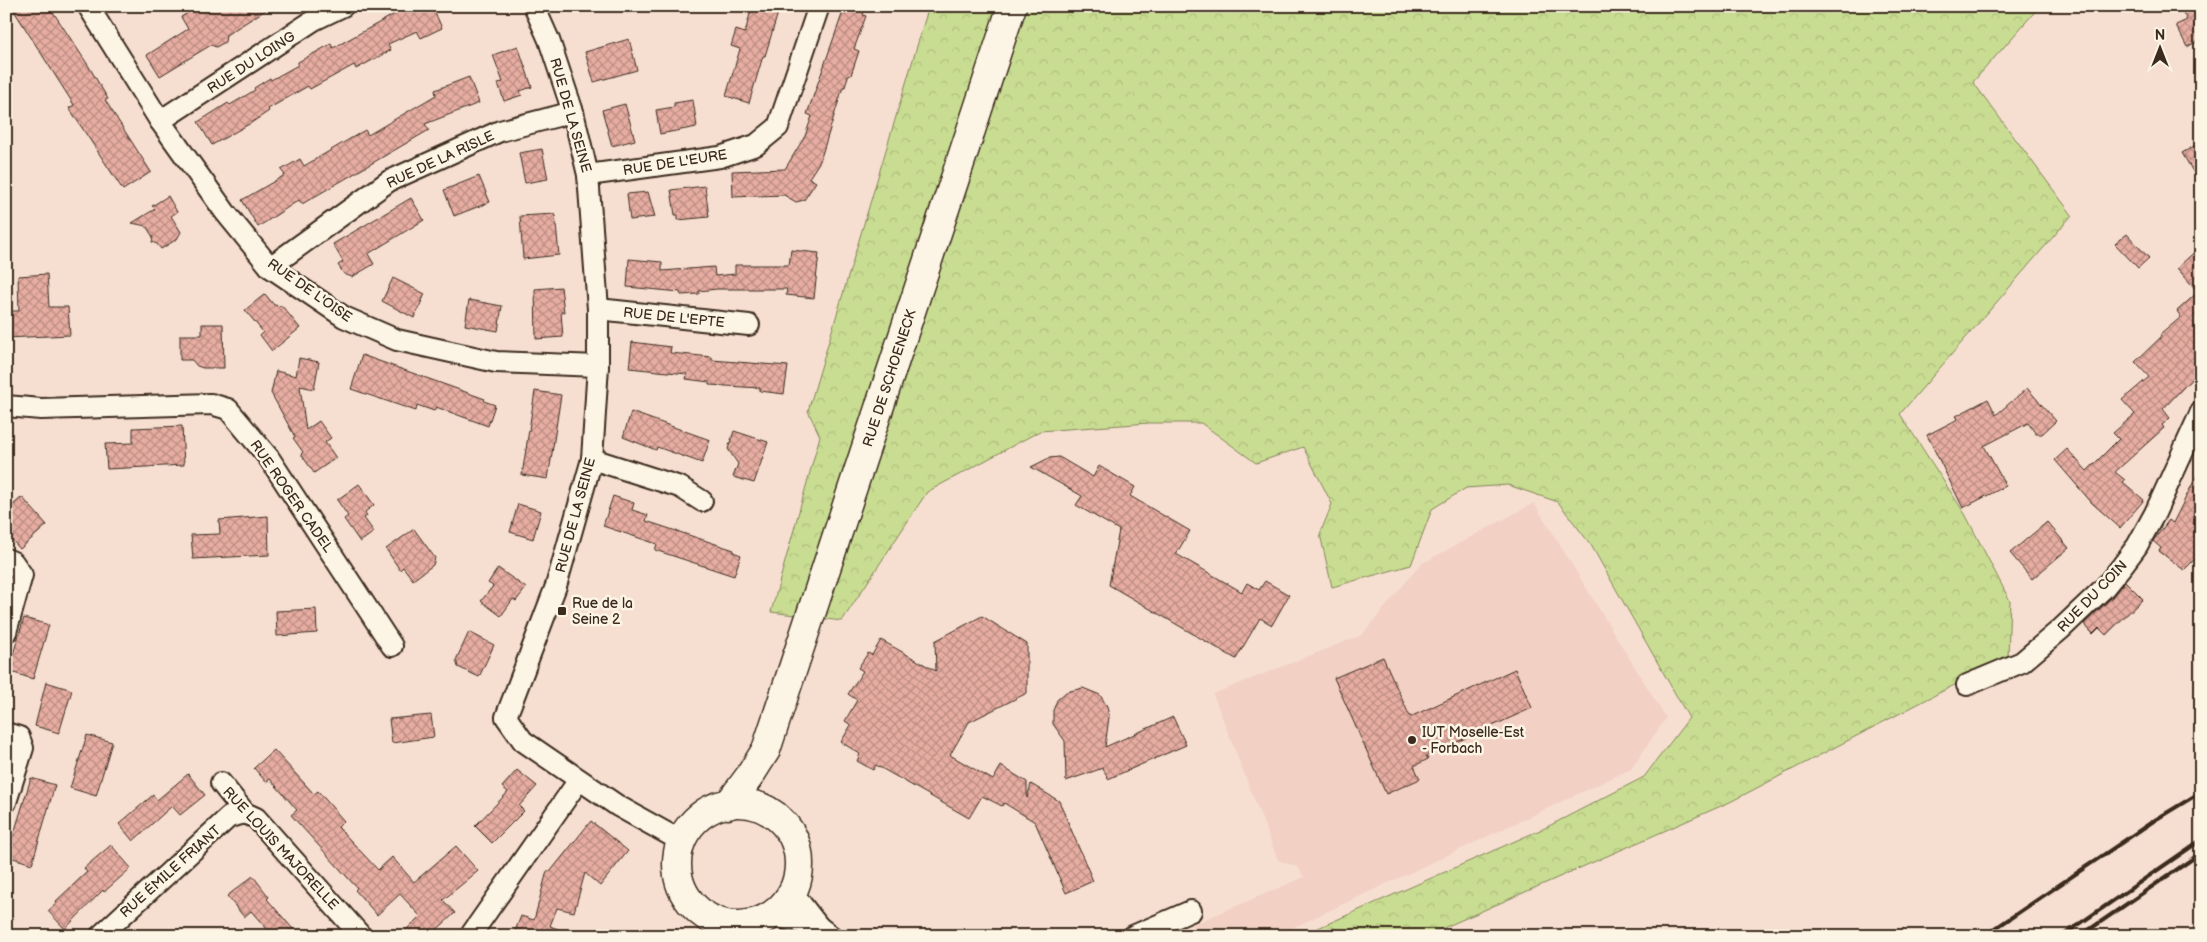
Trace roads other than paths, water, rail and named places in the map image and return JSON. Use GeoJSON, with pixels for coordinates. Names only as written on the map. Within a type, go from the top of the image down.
{"type":"FeatureCollection","features":[{"type":"Feature","properties":{"kind":"main road","name":"RUE DE SCHOENECK"},"geometry":{"type":"LineString","coordinates":[[728,805],[766,750],[1012,6]]}},
{"type":"Feature","properties":{"kind":"main road","name":"RUE DE SCHOENECK"},"geometry":{"type":"LineString","coordinates":[[766,750],[766,787],[774,814]]}},
{"type":"Feature","properties":{"kind":"main road"},"geometry":{"type":"LineString","coordinates":[[751,804],[774,814],[786,826],[796,845],[799,873],[787,901],[762,920],[746,925],[724,924],[709,928],[688,900],[677,872],[681,841],[695,820],[720,805],[751,804]]}},
{"type":"Feature","properties":{"kind":"street","name":"RUE DE L'OISE"},"geometry":{"type":"LineString","coordinates":[[88,6],[160,121],[225,212],[270,267],[344,317],[397,340],[448,353],[496,362],[598,366]]}},
{"type":"Feature","properties":{"kind":"street","name":"RUE DU LOING"},"geometry":{"type":"LineString","coordinates":[[160,121],[309,13],[343,6]]}},
{"type":"Feature","properties":{"kind":"street","name":"RUE DE LA SEINE"},"geometry":{"type":"LineString","coordinates":[[534,6],[549,40],[573,112],[588,175],[598,309],[598,366],[592,459],[556,586],[506,717],[524,741],[579,780],[618,806],[681,841]]}},
{"type":"Feature","properties":{"kind":"street","name":"RUE DE L'EURE"},"geometry":{"type":"LineString","coordinates":[[588,175],[720,157],[756,145],[778,127],[819,6]]}},
{"type":"Feature","properties":{"kind":"street","name":"RUE DE LA RISLE"},"geometry":{"type":"LineString","coordinates":[[270,267],[390,181],[500,131],[573,112]]}},
{"type":"Feature","properties":{"kind":"street","name":"RUE DE L'EPTE"},"geometry":{"type":"LineString","coordinates":[[598,309],[749,324]]}},
{"type":"Feature","properties":{"kind":"street","name":"RUE ROGER CADEL"},"geometry":{"type":"LineString","coordinates":[[6,406],[41,409],[211,404],[228,409],[269,458],[392,646]]}},
{"type":"Feature","properties":{"kind":"street","name":"RUE DU COIN"},"geometry":{"type":"LineString","coordinates":[[1967,685],[2022,662],[2061,629],[2104,588],[2137,546],[2155,513],[2201,412]]}},
{"type":"Feature","properties":{"kind":"street"},"geometry":{"type":"LineString","coordinates":[[592,459],[680,487],[702,501]]}},
{"type":"Feature","properties":{"kind":"street"},"geometry":{"type":"LineString","coordinates":[[6,560],[13,562],[22,575],[6,632]]}},
{"type":"Feature","properties":{"kind":"street"},"geometry":{"type":"LineString","coordinates":[[6,733],[18,737],[23,748],[6,802]]}},
{"type":"Feature","properties":{"kind":"street"},"geometry":{"type":"LineString","coordinates":[[470,936],[579,780]]}},
{"type":"Feature","properties":{"kind":"street","name":"RUE LOUIS MAJORELLE"},"geometry":{"type":"LineString","coordinates":[[221,783],[245,813],[256,818],[361,936]]}},
{"type":"Feature","properties":{"kind":"street","name":"RUE ÉMILE FRIANT"},"geometry":{"type":"LineString","coordinates":[[100,936],[230,817],[245,813]]}},
{"type":"Feature","properties":{"kind":"street"},"geometry":{"type":"LineString","coordinates":[[792,892],[825,932]]}},
{"type":"Feature","properties":{"kind":"street"},"geometry":{"type":"LineString","coordinates":[[1133,936],[1191,911]]}},
{"type":"Feature","properties":{"kind":"street"},"geometry":{"type":"LineString","coordinates":[[769,915],[825,932]]}},
{"type":"Feature","properties":{"kind":"railway"},"geometry":{"type":"LineString","coordinates":[[1984,936],[2155,820],[2201,792]]}},
{"type":"Feature","properties":{"kind":"railway"},"geometry":{"type":"LineString","coordinates":[[2062,936],[2201,840]]}},
{"type":"Feature","properties":{"kind":"railway"},"geometry":{"type":"LineString","coordinates":[[2080,936],[2201,853]]}},
{"type":"Feature","properties":{"kind":"place","name":"Rue de la Seine 2"},"geometry":{"type":"Point","coordinates":[562,611]}},
{"type":"Feature","properties":{"kind":"place","name":"IUT Moselle-Est - Forbach"},"geometry":{"type":"Point","coordinates":[1412,740]}}]}
